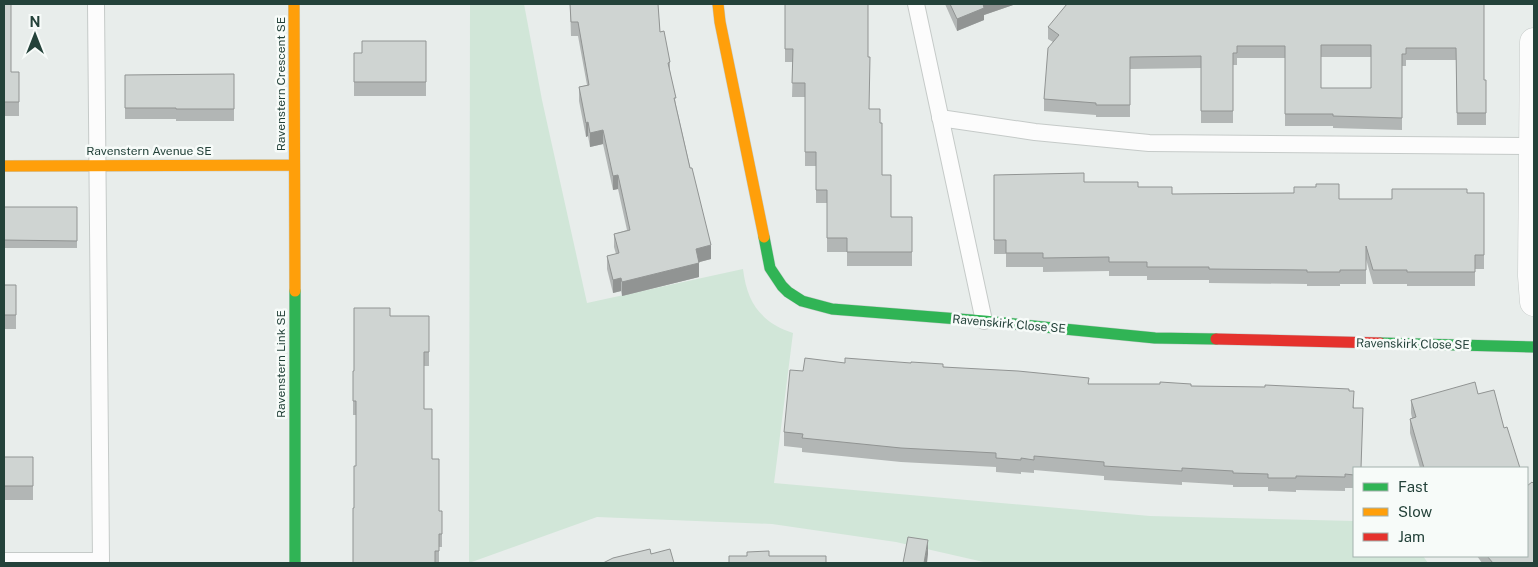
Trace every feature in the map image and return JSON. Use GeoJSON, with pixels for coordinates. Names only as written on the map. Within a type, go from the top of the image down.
{"type":"FeatureCollection","features":[{"type":"Feature","properties":{"kind":"street","name":"Ravenstern Crescent SE"},"geometry":{"type":"LineString","coordinates":[[294,4],[294,165]]}},
{"type":"Feature","properties":{"kind":"street","name":"Ravenskirk Close SE"},"geometry":{"type":"LineString","coordinates":[[718,4],[770,268],[781,287],[794,298],[810,305],[832,309],[984,321],[1155,338],[1534,347]]}},
{"type":"Feature","properties":{"kind":"street"},"geometry":{"type":"LineString","coordinates":[[1534,42],[1532,276],[1534,302]]}},
{"type":"Feature","properties":{"kind":"street","name":"Ravenstern Avenue SE"},"geometry":{"type":"LineString","coordinates":[[4,166],[294,165]]}},
{"type":"Feature","properties":{"kind":"street","name":"Ravenstern Link SE"},"geometry":{"type":"LineString","coordinates":[[294,165],[295,563]]}},
{"type":"Feature","properties":{"kind":"lane"},"geometry":{"type":"LineString","coordinates":[[4,561],[100,561],[96,4]]}},
{"type":"Feature","properties":{"kind":"lane"},"geometry":{"type":"LineString","coordinates":[[916,4],[984,321]]}},
{"type":"Feature","properties":{"kind":"lane"},"geometry":{"type":"LineString","coordinates":[[940,118],[1036,132],[1149,143],[1533,146]]}},
{"type":"Feature","properties":{"kind":"green space"},"geometry":{"type":"Polygon","coordinates":[[[470,4],[524,4],[542,100],[587,303],[743,269],[748,291],[757,309],[772,323],[793,333],[774,483],[1150,516],[1353,521],[1353,557],[1424,557],[1428,563],[988,563],[896,542],[772,524],[597,517],[469,563],[470,4]]]}},
{"type":"Feature","properties":{"kind":"building"},"geometry":{"type":"Polygon","coordinates":[[[4,4],[11,4],[11,72],[19,72],[19,102],[4,102],[4,4]]]}},
{"type":"Feature","properties":{"kind":"building"},"geometry":{"type":"Polygon","coordinates":[[[570,4],[658,4],[660,32],[664,31],[670,62],[668,63],[676,98],[674,98],[690,168],[692,168],[711,245],[696,249],[699,263],[622,282],[621,278],[613,280],[607,256],[619,253],[614,234],[630,230],[618,175],[613,176],[603,130],[590,133],[588,122],[586,123],[579,87],[589,85],[578,22],[571,22],[570,4]]]}},
{"type":"Feature","properties":{"kind":"building"},"geometry":{"type":"Polygon","coordinates":[[[785,4],[868,4],[869,109],[880,109],[880,123],[882,123],[882,175],[891,175],[891,217],[912,217],[912,252],[847,252],[847,238],[827,238],[827,190],[816,190],[816,152],[805,152],[805,83],[792,83],[793,49],[785,49],[785,4]]]}},
{"type":"Feature","properties":{"kind":"building"},"geometry":{"type":"Polygon","coordinates":[[[950,4],[983,4],[984,8],[957,19],[950,4]]]}},
{"type":"Feature","properties":{"kind":"building"},"geometry":{"type":"Polygon","coordinates":[[[1067,4],[1484,4],[1486,113],[1457,113],[1456,48],[1406,48],[1406,54],[1402,54],[1402,118],[1333,116],[1333,114],[1285,114],[1285,46],[1237,46],[1237,53],[1233,53],[1233,111],[1201,111],[1201,56],[1130,57],[1130,105],[1096,105],[1096,103],[1044,99],[1048,48],[1059,35],[1048,27],[1067,4]],[[1321,45],[1321,88],[1371,88],[1371,45],[1321,45]]]}},
{"type":"Feature","properties":{"kind":"building"},"geometry":{"type":"Polygon","coordinates":[[[362,41],[426,41],[426,82],[354,82],[354,53],[362,53],[362,41]]]}},
{"type":"Feature","properties":{"kind":"building"},"geometry":{"type":"Polygon","coordinates":[[[234,74],[234,109],[125,108],[125,75],[234,74]]]}},
{"type":"Feature","properties":{"kind":"building"},"geometry":{"type":"Polygon","coordinates":[[[1084,173],[1084,182],[1138,182],[1138,187],[1172,187],[1172,194],[1294,193],[1294,187],[1316,187],[1316,184],[1339,184],[1339,199],[1392,199],[1392,189],[1467,189],[1467,193],[1484,193],[1484,255],[1475,255],[1475,272],[1373,270],[1366,246],[1366,270],[1307,272],[1307,270],[1209,269],[1209,267],[1147,267],[1147,262],[1109,262],[1109,257],[1043,258],[1043,253],[1006,253],[1006,240],[994,240],[994,175],[1084,173]]]}},
{"type":"Feature","properties":{"kind":"building"},"geometry":{"type":"Polygon","coordinates":[[[4,207],[77,207],[77,241],[4,240],[4,207]]]}},
{"type":"Feature","properties":{"kind":"building"},"geometry":{"type":"Polygon","coordinates":[[[4,285],[16,285],[16,315],[4,315],[4,285]]]}},
{"type":"Feature","properties":{"kind":"building"},"geometry":{"type":"Polygon","coordinates":[[[354,308],[390,308],[390,316],[429,316],[429,352],[424,352],[424,409],[432,409],[432,459],[439,459],[439,511],[442,511],[442,534],[439,534],[439,551],[435,551],[435,563],[353,563],[354,466],[356,466],[356,401],[353,401],[354,308]]]}},
{"type":"Feature","properties":{"kind":"building"},"geometry":{"type":"Polygon","coordinates":[[[805,358],[845,363],[845,358],[943,364],[943,367],[1018,371],[1089,378],[1088,384],[1160,384],[1160,382],[1191,384],[1191,386],[1265,387],[1265,385],[1349,389],[1349,391],[1354,391],[1353,408],[1363,408],[1361,467],[1353,467],[1353,475],[1345,474],[1345,477],[1296,476],[1296,478],[1268,478],[1268,474],[1182,468],[1182,471],[1104,466],[1104,462],[1034,456],[1034,460],[1021,458],[1021,460],[996,458],[996,453],[901,448],[802,438],[803,434],[784,432],[790,370],[803,371],[805,358]]]}},
{"type":"Feature","properties":{"kind":"building"},"geometry":{"type":"Polygon","coordinates":[[[1475,382],[1478,394],[1494,390],[1504,428],[1507,427],[1520,467],[1424,467],[1410,419],[1416,417],[1411,400],[1475,382]]]}},
{"type":"Feature","properties":{"kind":"building"},"geometry":{"type":"Polygon","coordinates":[[[4,457],[33,457],[33,486],[4,486],[4,457]]]}},
{"type":"Feature","properties":{"kind":"building"},"geometry":{"type":"Polygon","coordinates":[[[1532,482],[1534,484],[1534,563],[1493,563],[1488,557],[1528,557],[1528,485],[1532,482]]]}},
{"type":"Feature","properties":{"kind":"building"},"geometry":{"type":"Polygon","coordinates":[[[908,537],[928,540],[924,563],[903,563],[908,537]]]}},
{"type":"Feature","properties":{"kind":"building"},"geometry":{"type":"Polygon","coordinates":[[[650,549],[651,554],[670,549],[674,563],[603,563],[613,558],[650,549]]]}},
{"type":"Feature","properties":{"kind":"building"},"geometry":{"type":"Polygon","coordinates":[[[769,551],[769,556],[826,556],[826,563],[729,563],[729,556],[747,556],[747,552],[769,551]]]}},
{"type":"Feature","properties":{"kind":"traffic: fast"},"geometry":{"type":"LineString","coordinates":[[764,237],[770,268],[782,286],[802,301],[832,309],[984,321],[1155,338],[1216,339]]}},
{"type":"Feature","properties":{"kind":"traffic: fast"},"geometry":{"type":"LineString","coordinates":[[295,291],[295,563]]}},
{"type":"Feature","properties":{"kind":"traffic: fast"},"geometry":{"type":"LineString","coordinates":[[1380,343],[1534,347]]}},
{"type":"Feature","properties":{"kind":"traffic: slow"},"geometry":{"type":"LineString","coordinates":[[294,4],[295,291]]}},
{"type":"Feature","properties":{"kind":"traffic: slow"},"geometry":{"type":"LineString","coordinates":[[718,4],[720,22],[764,237]]}},
{"type":"Feature","properties":{"kind":"traffic: slow"},"geometry":{"type":"LineString","coordinates":[[4,166],[294,165]]}},
{"type":"Feature","properties":{"kind":"traffic: jam"},"geometry":{"type":"LineString","coordinates":[[1216,339],[1380,343]]}}]}
